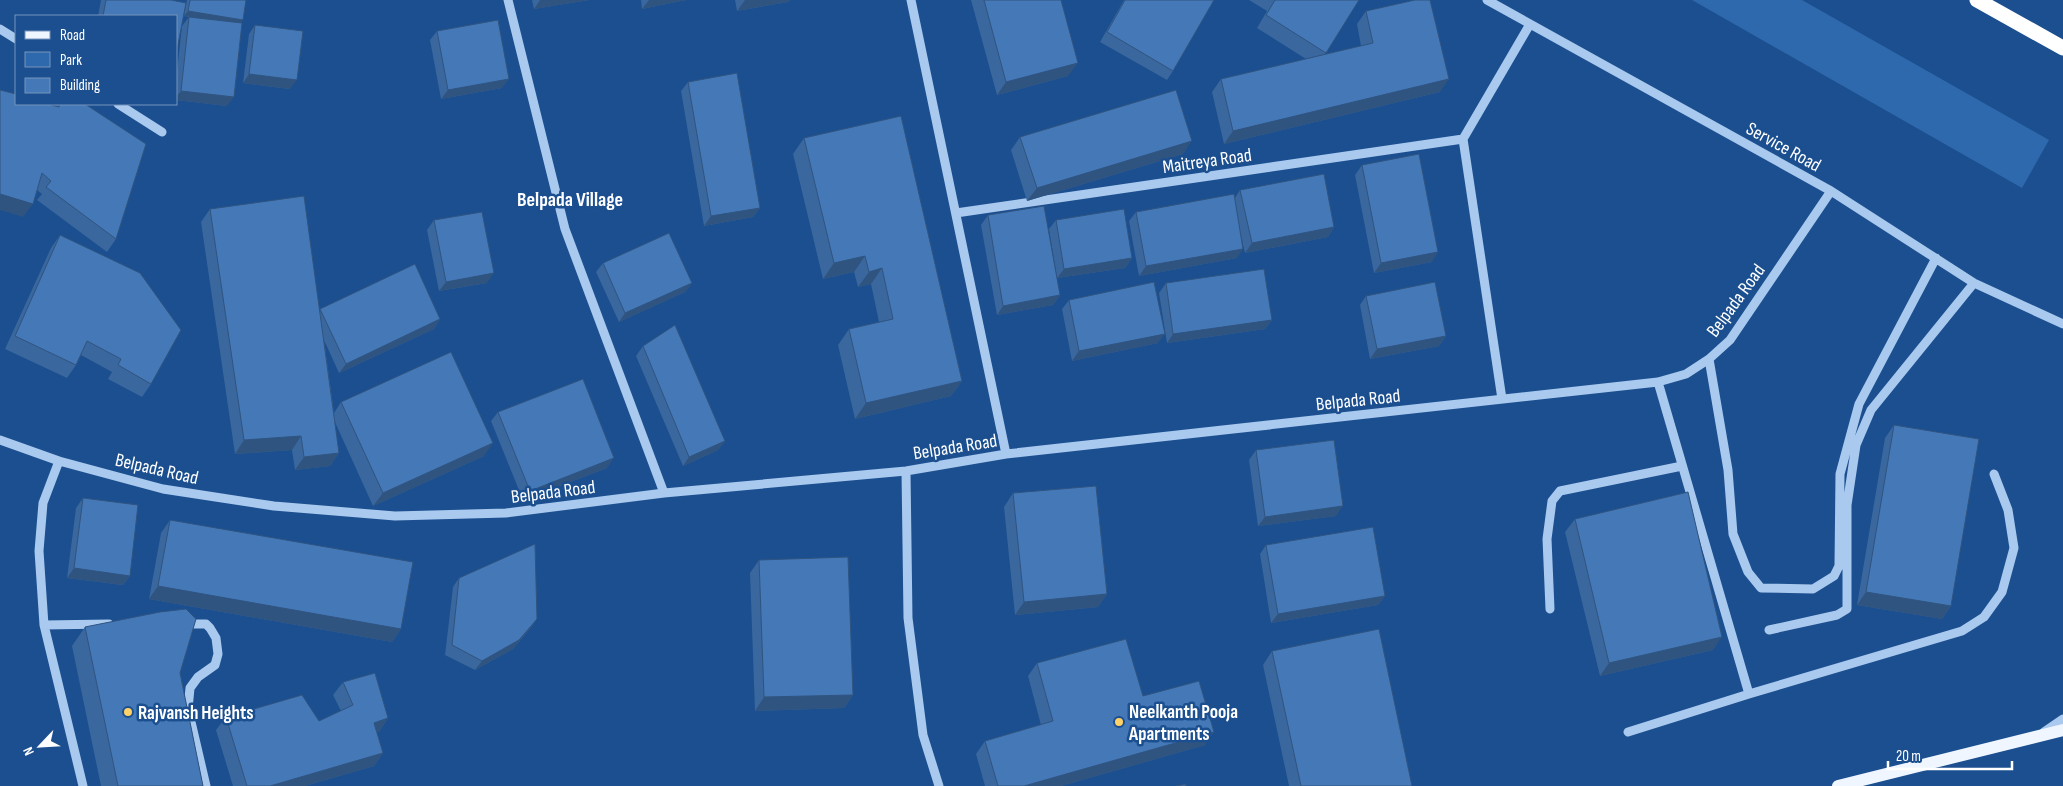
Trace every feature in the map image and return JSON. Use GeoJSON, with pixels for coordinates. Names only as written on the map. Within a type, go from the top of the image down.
{"type":"FeatureCollection","features":[{"type":"Feature","properties":{"kind":"highway"},"geometry":{"type":"LineString","coordinates":[[1977,0],[2063,48]]}},
{"type":"Feature","properties":{"kind":"main road"},"geometry":{"type":"LineString","coordinates":[[1838,786],[2063,730]]}},
{"type":"Feature","properties":{"kind":"street"},"geometry":{"type":"LineString","coordinates":[[508,0],[565,229],[664,493]]}},
{"type":"Feature","properties":{"kind":"street"},"geometry":{"type":"LineString","coordinates":[[911,0],[1006,454]]}},
{"type":"Feature","properties":{"kind":"street","name":"Service Road"},"geometry":{"type":"LineString","coordinates":[[1487,0],[1832,191],[1974,283],[2063,324]]}},
{"type":"Feature","properties":{"kind":"street"},"geometry":{"type":"LineString","coordinates":[[1502,399],[1463,139],[1530,24]]}},
{"type":"Feature","properties":{"kind":"street"},"geometry":{"type":"LineString","coordinates":[[0,29],[15,38]]}},
{"type":"Feature","properties":{"kind":"street"},"geometry":{"type":"LineString","coordinates":[[120,105],[162,132]]}},
{"type":"Feature","properties":{"kind":"street","name":"Maitreya Road"},"geometry":{"type":"LineString","coordinates":[[956,213],[1463,139]]}},
{"type":"Feature","properties":{"kind":"street","name":"Belpada Road"},"geometry":{"type":"LineString","coordinates":[[0,440],[59,461],[163,489],[274,506],[395,516],[506,513],[664,493],[906,471],[1006,454],[1658,382],[1686,374],[1709,359],[1730,340],[1832,191]]}},
{"type":"Feature","properties":{"kind":"street"},"geometry":{"type":"LineString","coordinates":[[1709,359],[1728,470],[1733,534],[1748,572],[1761,588],[1813,589],[1834,576],[1839,566],[1840,474],[1859,404],[1936,258]]}},
{"type":"Feature","properties":{"kind":"street"},"geometry":{"type":"LineString","coordinates":[[1769,630],[1837,615],[1846,609],[1847,505],[1856,444],[1871,410],[1974,283]]}},
{"type":"Feature","properties":{"kind":"street"},"geometry":{"type":"LineString","coordinates":[[1658,382],[1749,694]]}},
{"type":"Feature","properties":{"kind":"street"},"geometry":{"type":"LineString","coordinates":[[59,461],[43,503],[39,552],[44,625],[83,786]]}},
{"type":"Feature","properties":{"kind":"street"},"geometry":{"type":"LineString","coordinates":[[1550,610],[1547,539],[1552,501],[1560,491],[1682,466]]}},
{"type":"Feature","properties":{"kind":"street"},"geometry":{"type":"LineString","coordinates":[[906,471],[908,618],[923,735],[939,786]]}},
{"type":"Feature","properties":{"kind":"street"},"geometry":{"type":"LineString","coordinates":[[1628,732],[1749,694],[1962,632],[1984,617],[2002,592],[2014,548],[2008,510],[1994,474]]}},
{"type":"Feature","properties":{"kind":"street"},"geometry":{"type":"LineString","coordinates":[[44,625],[121,624]]}},
{"type":"Feature","properties":{"kind":"street"},"geometry":{"type":"LineString","coordinates":[[168,624],[206,624],[216,638],[218,654],[215,665],[198,677],[190,688],[188,709],[206,786]]}},
{"type":"Feature","properties":{"kind":"street"},"geometry":{"type":"LineString","coordinates":[[2035,737],[2063,720]]}},
{"type":"Feature","properties":{"kind":"green space"},"geometry":{"type":"Polygon","coordinates":[[[1692,0],[1802,0],[2049,140],[2022,188],[1692,0]]]}},
{"type":"Feature","properties":{"kind":"building"},"geometry":{"type":"Polygon","coordinates":[[[106,0],[171,0],[186,3],[178,45],[178,15],[103,15],[106,0]]]}},
{"type":"Feature","properties":{"kind":"building"},"geometry":{"type":"Polygon","coordinates":[[[190,0],[246,0],[243,20],[188,11],[190,0]]]}},
{"type":"Feature","properties":{"kind":"building"},"geometry":{"type":"Polygon","coordinates":[[[984,0],[1061,0],[1078,63],[1006,82],[984,0]]]}},
{"type":"Feature","properties":{"kind":"building"},"geometry":{"type":"Polygon","coordinates":[[[1125,0],[1214,0],[1173,71],[1107,32],[1125,0]]]}},
{"type":"Feature","properties":{"kind":"building"},"geometry":{"type":"Polygon","coordinates":[[[1275,0],[1359,0],[1326,53],[1266,15],[1275,0]]]}},
{"type":"Feature","properties":{"kind":"building"},"geometry":{"type":"Polygon","coordinates":[[[1415,0],[1430,0],[1449,79],[1233,131],[1221,79],[1373,43],[1366,11],[1415,0]]]}},
{"type":"Feature","properties":{"kind":"building"},"geometry":{"type":"Polygon","coordinates":[[[189,17],[242,23],[234,97],[181,91],[189,17]]]}},
{"type":"Feature","properties":{"kind":"building"},"geometry":{"type":"Polygon","coordinates":[[[498,20],[509,79],[448,90],[437,31],[498,20]]]}},
{"type":"Feature","properties":{"kind":"building"},"geometry":{"type":"Polygon","coordinates":[[[255,25],[303,31],[297,80],[249,74],[255,25]]]}},
{"type":"Feature","properties":{"kind":"building"},"geometry":{"type":"Polygon","coordinates":[[[737,73],[760,208],[711,216],[688,82],[737,73]]]}},
{"type":"Feature","properties":{"kind":"building"},"geometry":{"type":"Polygon","coordinates":[[[0,90],[15,94],[15,105],[52,105],[59,107],[60,105],[87,105],[146,144],[116,239],[46,187],[51,181],[42,173],[33,204],[0,194],[0,90]]]}},
{"type":"Feature","properties":{"kind":"building"},"geometry":{"type":"Polygon","coordinates":[[[1176,90],[1192,141],[1037,188],[1020,137],[1176,90]]]}},
{"type":"Feature","properties":{"kind":"building"},"geometry":{"type":"Polygon","coordinates":[[[901,116],[962,381],[866,403],[849,329],[893,319],[882,268],[869,272],[865,256],[834,263],[804,138],[901,116]]]}},
{"type":"Feature","properties":{"kind":"building"},"geometry":{"type":"Polygon","coordinates":[[[1419,154],[1438,252],[1381,263],[1362,165],[1419,154]]]}},
{"type":"Feature","properties":{"kind":"building"},"geometry":{"type":"Polygon","coordinates":[[[1324,174],[1334,227],[1252,243],[1240,190],[1324,174]]]}},
{"type":"Feature","properties":{"kind":"building"},"geometry":{"type":"Polygon","coordinates":[[[1234,194],[1243,249],[1146,266],[1136,212],[1234,194]]]}},
{"type":"Feature","properties":{"kind":"building"},"geometry":{"type":"Polygon","coordinates":[[[304,196],[339,453],[304,457],[301,436],[244,440],[210,209],[304,196]]]}},
{"type":"Feature","properties":{"kind":"building"},"geometry":{"type":"Polygon","coordinates":[[[1044,206],[1060,295],[1003,306],[988,215],[1044,206]]]}},
{"type":"Feature","properties":{"kind":"building"},"geometry":{"type":"Polygon","coordinates":[[[1124,209],[1132,258],[1064,269],[1056,220],[1124,209]]]}},
{"type":"Feature","properties":{"kind":"building"},"geometry":{"type":"Polygon","coordinates":[[[482,212],[494,273],[446,282],[434,220],[482,212]]]}},
{"type":"Feature","properties":{"kind":"building"},"geometry":{"type":"Polygon","coordinates":[[[669,233],[692,283],[625,313],[603,263],[669,233]]]}},
{"type":"Feature","properties":{"kind":"building"},"geometry":{"type":"Polygon","coordinates":[[[60,235],[140,273],[181,330],[151,384],[118,365],[121,359],[87,341],[76,365],[15,336],[60,235]]]}},
{"type":"Feature","properties":{"kind":"building"},"geometry":{"type":"Polygon","coordinates":[[[415,264],[440,319],[346,364],[320,309],[415,264]]]}},
{"type":"Feature","properties":{"kind":"building"},"geometry":{"type":"Polygon","coordinates":[[[1264,269],[1272,320],[1173,334],[1166,283],[1264,269]]]}},
{"type":"Feature","properties":{"kind":"building"},"geometry":{"type":"Polygon","coordinates":[[[1154,282],[1165,334],[1079,351],[1069,300],[1154,282]]]}},
{"type":"Feature","properties":{"kind":"building"},"geometry":{"type":"Polygon","coordinates":[[[1435,282],[1446,336],[1377,349],[1366,296],[1435,282]]]}},
{"type":"Feature","properties":{"kind":"building"},"geometry":{"type":"Polygon","coordinates":[[[675,325],[725,441],[689,457],[643,346],[675,325]]]}},
{"type":"Feature","properties":{"kind":"building"},"geometry":{"type":"Polygon","coordinates":[[[451,352],[493,443],[383,493],[341,402],[451,352]]]}},
{"type":"Feature","properties":{"kind":"building"},"geometry":{"type":"Polygon","coordinates":[[[583,379],[614,458],[530,491],[498,412],[583,379]]]}},
{"type":"Feature","properties":{"kind":"building"},"geometry":{"type":"Polygon","coordinates":[[[1894,425],[1979,439],[1951,606],[1866,592],[1894,425]]]}},
{"type":"Feature","properties":{"kind":"building"},"geometry":{"type":"Polygon","coordinates":[[[1334,440],[1343,506],[1265,517],[1256,450],[1334,440]]]}},
{"type":"Feature","properties":{"kind":"building"},"geometry":{"type":"Polygon","coordinates":[[[1096,486],[1107,594],[1024,602],[1013,493],[1096,486]]]}},
{"type":"Feature","properties":{"kind":"building"},"geometry":{"type":"Polygon","coordinates":[[[1688,492],[1722,637],[1609,663],[1575,519],[1688,492]]]}},
{"type":"Feature","properties":{"kind":"building"},"geometry":{"type":"Polygon","coordinates":[[[83,498],[138,505],[130,576],[74,568],[83,498]]]}},
{"type":"Feature","properties":{"kind":"building"},"geometry":{"type":"Polygon","coordinates":[[[170,520],[413,562],[401,629],[158,586],[170,520]]]}},
{"type":"Feature","properties":{"kind":"building"},"geometry":{"type":"Polygon","coordinates":[[[1373,527],[1385,596],[1278,614],[1266,545],[1373,527]]]}},
{"type":"Feature","properties":{"kind":"building"},"geometry":{"type":"Polygon","coordinates":[[[535,544],[537,619],[519,640],[482,661],[452,645],[459,578],[535,544]]]}},
{"type":"Feature","properties":{"kind":"building"},"geometry":{"type":"Polygon","coordinates":[[[848,557],[853,695],[764,697],[759,560],[848,557]]]}},
{"type":"Feature","properties":{"kind":"building","name":"Rajvansh Heights"},"geometry":{"type":"Polygon","coordinates":[[[186,609],[196,619],[180,673],[203,786],[118,786],[85,627],[160,612],[186,609]]]}},
{"type":"Feature","properties":{"kind":"building"},"geometry":{"type":"Polygon","coordinates":[[[1379,629],[1412,786],[1301,786],[1272,651],[1379,629]]]}},
{"type":"Feature","properties":{"kind":"building","name":"Neelkanth Pooja Apartments"},"geometry":{"type":"Polygon","coordinates":[[[1126,639],[1143,696],[1199,681],[1214,732],[1024,786],[998,786],[985,741],[1053,721],[1037,663],[1126,639]]]}},
{"type":"Feature","properties":{"kind":"building"},"geometry":{"type":"Polygon","coordinates":[[[375,673],[388,718],[374,723],[383,753],[270,786],[247,786],[226,717],[302,695],[319,721],[353,705],[343,682],[375,673]]]}},
{"type":"Feature","properties":{"kind":"place","name":"Rajvansh Heights"},"geometry":{"type":"Point","coordinates":[128,712]}},
{"type":"Feature","properties":{"kind":"place","name":"Neelkanth Pooja Apartments"},"geometry":{"type":"Point","coordinates":[1119,722]}},
{"type":"Feature","properties":{"kind":"district","name":"Belpada Village"},"geometry":{"type":"Point","coordinates":[570,199]}}]}
